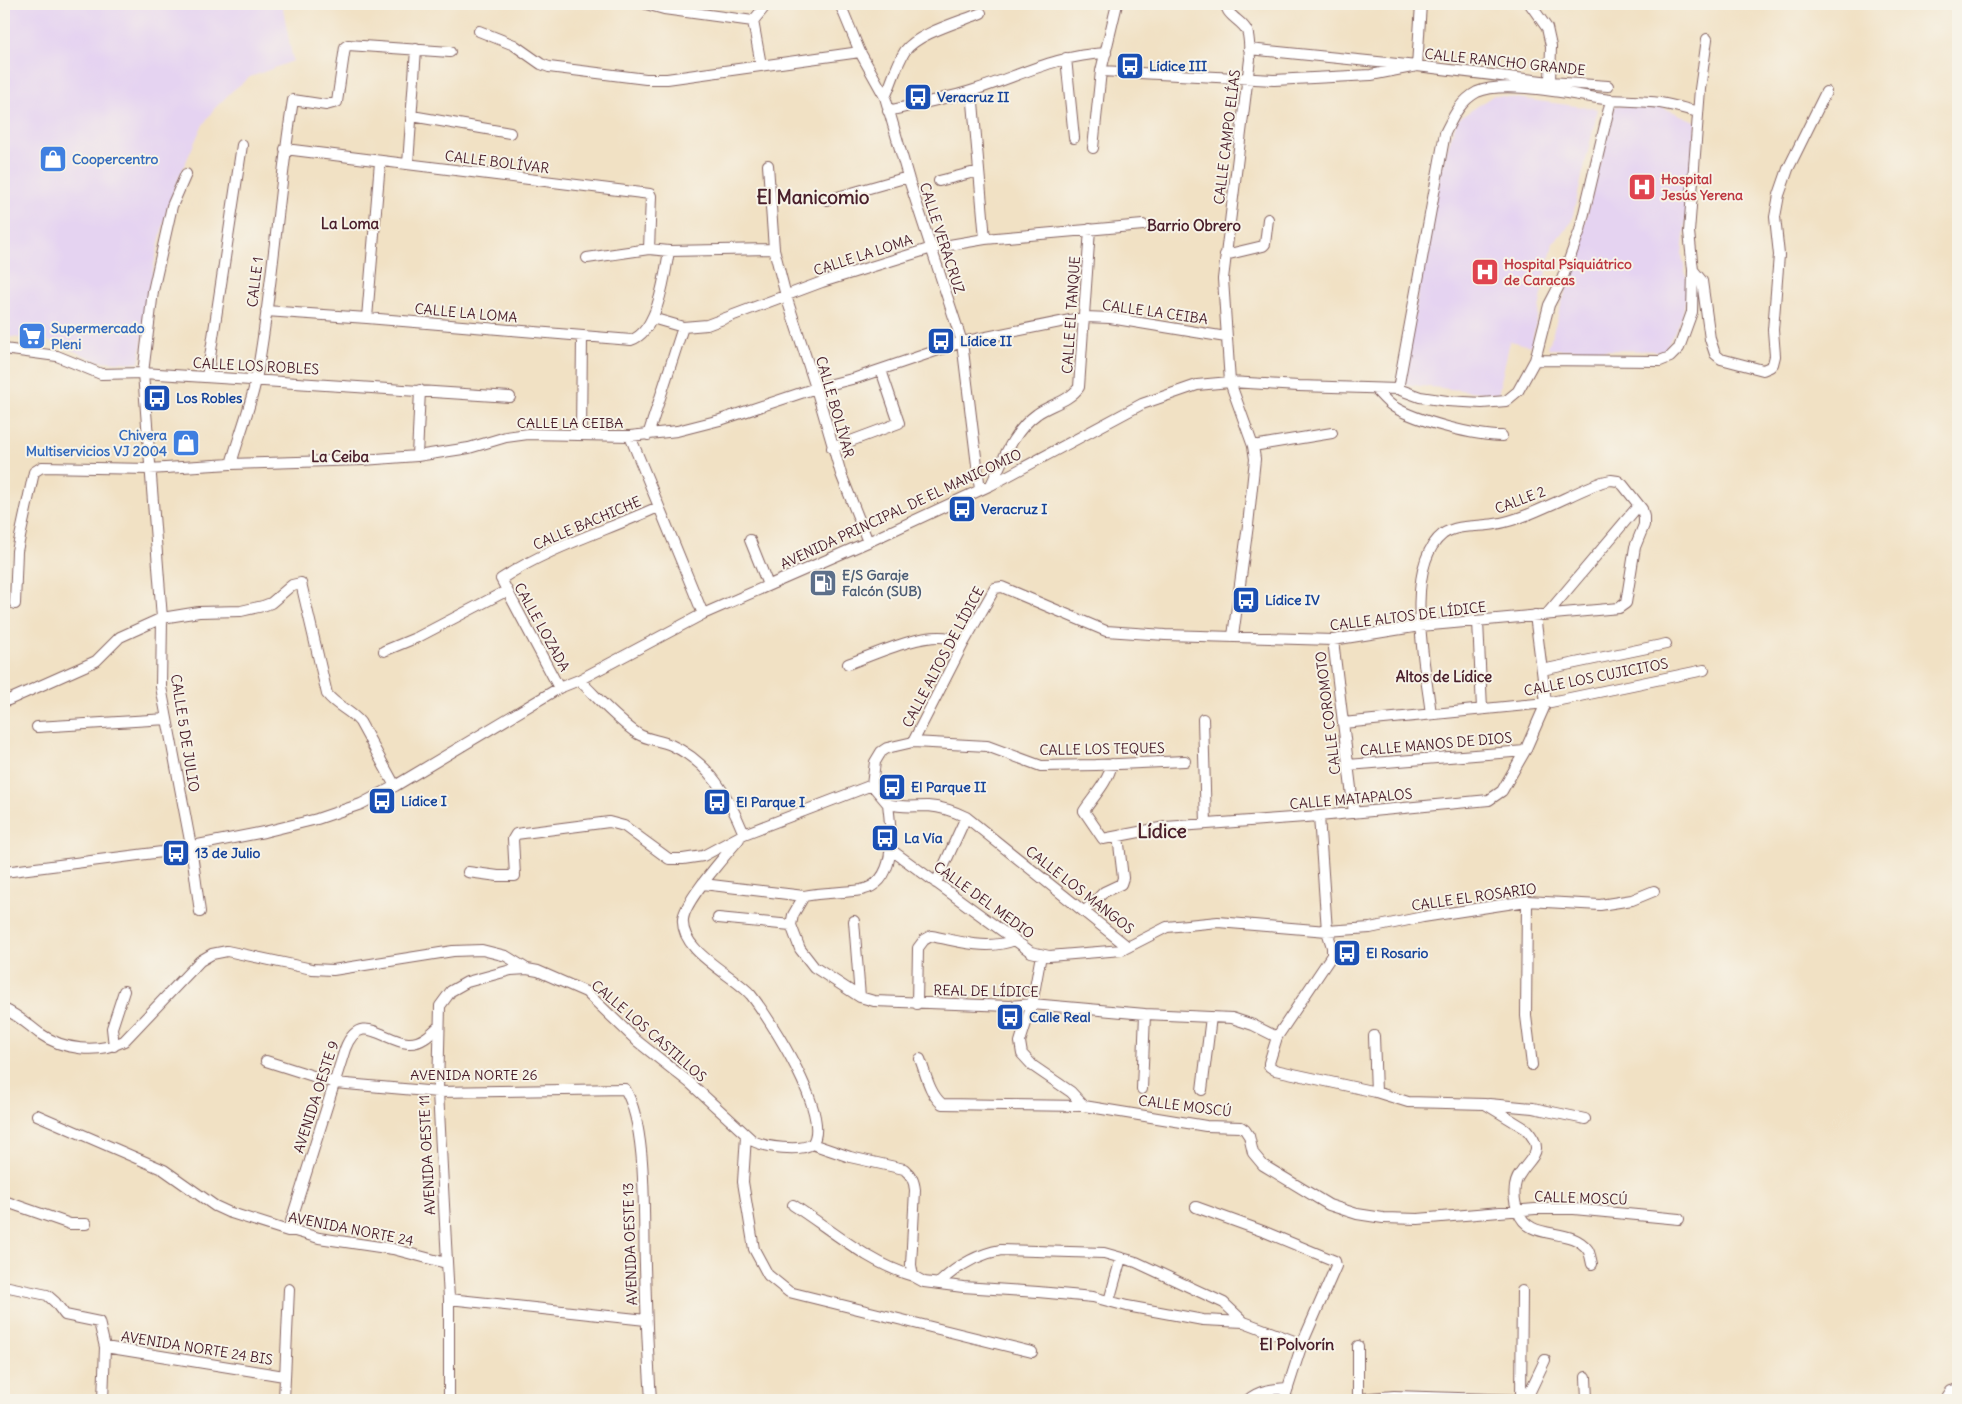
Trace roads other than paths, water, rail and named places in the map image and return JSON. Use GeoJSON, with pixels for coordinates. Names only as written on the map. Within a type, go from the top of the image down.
{"type":"FeatureCollection","features":[{"type":"Feature","properties":{"kind":"street"},"geometry":{"type":"LineString","coordinates":[[646,4],[664,9],[753,21]]}},
{"type":"Feature","properties":{"kind":"street"},"geometry":{"type":"LineString","coordinates":[[753,21],[768,4]]}},
{"type":"Feature","properties":{"kind":"street","name":"CALLE VERACRUZ"},"geometry":{"type":"LineString","coordinates":[[840,4],[860,52],[885,97],[908,177],[962,342],[980,490]]}},
{"type":"Feature","properties":{"kind":"street"},"geometry":{"type":"LineString","coordinates":[[1093,148],[1101,72],[1117,4]]}},
{"type":"Feature","properties":{"kind":"street","name":"CALLE CAMPO ELÍAS"},"geometry":{"type":"LineString","coordinates":[[1226,4],[1228,12],[1247,31],[1249,49],[1249,78],[1223,279],[1226,337],[1230,382],[1253,446],[1255,458],[1233,636]]}},
{"type":"Feature","properties":{"kind":"street"},"geometry":{"type":"LineString","coordinates":[[1249,49],[1417,66],[1421,4]]}},
{"type":"Feature","properties":{"kind":"street"},"geometry":{"type":"LineString","coordinates":[[1530,4],[1547,28],[1551,46],[1550,82]]}},
{"type":"Feature","properties":{"kind":"street"},"geometry":{"type":"LineString","coordinates":[[885,97],[900,61],[912,44],[981,13]]}},
{"type":"Feature","properties":{"kind":"street"},"geometry":{"type":"LineString","coordinates":[[753,21],[762,65]]}},
{"type":"Feature","properties":{"kind":"street"},"geometry":{"type":"LineString","coordinates":[[479,31],[514,45],[541,64],[549,67],[646,79],[667,79],[860,52]]}},
{"type":"Feature","properties":{"kind":"street"},"geometry":{"type":"LineString","coordinates":[[1535,360],[1660,361],[1670,357],[1678,348],[1692,312],[1693,270],[1689,232],[1698,112],[1707,39]]}},
{"type":"Feature","properties":{"kind":"street","name":"CALLE 1"},"geometry":{"type":"LineString","coordinates":[[231,464],[255,381],[266,311],[285,149],[293,100],[326,105],[337,102],[346,45],[416,49]]}},
{"type":"Feature","properties":{"kind":"street"},"geometry":{"type":"LineString","coordinates":[[408,164],[416,49],[450,52]]}},
{"type":"Feature","properties":{"kind":"street"},"geometry":{"type":"LineString","coordinates":[[888,111],[972,91],[1066,58],[1082,54],[1106,53]]}},
{"type":"Feature","properties":{"kind":"street"},"geometry":{"type":"LineString","coordinates":[[1066,58],[1074,138]]}},
{"type":"Feature","properties":{"kind":"street","name":"CALLE RANCHO GRANDE"},"geometry":{"type":"LineString","coordinates":[[1101,72],[1274,80],[1371,74],[1417,66],[1550,82],[1608,86]]}},
{"type":"Feature","properties":{"kind":"street"},"geometry":{"type":"LineString","coordinates":[[1398,389],[1445,133],[1457,109],[1466,98],[1479,91],[1494,88],[1532,88],[1611,100],[1662,103],[1698,112]]}},
{"type":"Feature","properties":{"kind":"street"},"geometry":{"type":"LineString","coordinates":[[972,91],[985,239]]}},
{"type":"Feature","properties":{"kind":"street"},"geometry":{"type":"LineString","coordinates":[[1693,270],[1702,281],[1710,339],[1715,354],[1721,359],[1764,370],[1774,364],[1773,330],[1779,255],[1775,217],[1779,195],[1788,169],[1826,92]]}},
{"type":"Feature","properties":{"kind":"street","name":"AVENIDA PRINCIPAL DE EL MANICOMIO"},"geometry":{"type":"LineString","coordinates":[[4,872],[162,852],[264,832],[317,819],[361,804],[396,786],[559,688],[579,680],[702,614],[868,542],[991,485],[1142,404],[1197,385],[1230,382],[1398,389],[1420,398],[1438,400],[1482,403],[1506,401],[1518,391],[1535,360],[1549,305],[1561,282],[1580,230],[1611,100]]}},
{"type":"Feature","properties":{"kind":"street"},"geometry":{"type":"LineString","coordinates":[[412,116],[510,133]]}},
{"type":"Feature","properties":{"kind":"street"},"geometry":{"type":"LineString","coordinates":[[207,377],[242,145]]}},
{"type":"Feature","properties":{"kind":"street","name":"CALLE BOLÍVAR"},"geometry":{"type":"LineString","coordinates":[[285,149],[650,194],[649,249]]}},
{"type":"Feature","properties":{"kind":"street"},"geometry":{"type":"LineString","coordinates":[[367,318],[380,162]]}},
{"type":"Feature","properties":{"kind":"street","name":"CALLE BOLÍVAR"},"geometry":{"type":"LineString","coordinates":[[768,165],[774,249],[786,296],[816,388],[840,474],[868,542]]}},
{"type":"Feature","properties":{"kind":"street"},"geometry":{"type":"LineString","coordinates":[[939,181],[979,171]]}},
{"type":"Feature","properties":{"kind":"street","name":"CALLE 5 DE JULIO"},"geometry":{"type":"LineString","coordinates":[[186,174],[172,206],[153,291],[143,373],[162,618],[161,687],[191,846],[200,912]]}},
{"type":"Feature","properties":{"kind":"street"},"geometry":{"type":"LineString","coordinates":[[827,200],[908,177]]}},
{"type":"Feature","properties":{"kind":"street"},"geometry":{"type":"LineString","coordinates":[[1225,255],[1263,246],[1265,244],[1268,219]]}},
{"type":"Feature","properties":{"kind":"street","name":"CALLE LA LOMA"},"geometry":{"type":"LineString","coordinates":[[652,318],[683,327],[698,327],[717,323],[786,296],[932,248],[985,239],[1143,225]]}},
{"type":"Feature","properties":{"kind":"street","name":"CALLE EL TANQUE"},"geometry":{"type":"LineString","coordinates":[[991,485],[1009,446],[1025,423],[1038,413],[1072,394],[1079,387],[1090,229]]}},
{"type":"Feature","properties":{"kind":"street"},"geometry":{"type":"LineString","coordinates":[[587,258],[649,249],[669,251],[774,249]]}},
{"type":"Feature","properties":{"kind":"street","name":"CALLE LA LOMA"},"geometry":{"type":"LineString","coordinates":[[266,311],[631,340],[641,335],[652,318],[660,297],[669,251]]}},
{"type":"Feature","properties":{"kind":"street","name":"CALLE LA CEIBA"},"geometry":{"type":"LineString","coordinates":[[15,604],[17,551],[34,472],[38,468],[48,466],[149,468],[363,460],[418,456],[469,448],[528,434],[630,436],[677,431],[720,420],[816,388],[881,370],[962,342],[1085,316],[1110,318],[1226,337]]}},
{"type":"Feature","properties":{"kind":"street"},"geometry":{"type":"LineString","coordinates":[[648,435],[683,327]]}},
{"type":"Feature","properties":{"kind":"street"},"geometry":{"type":"LineString","coordinates":[[581,435],[582,337]]}},
{"type":"Feature","properties":{"kind":"street","name":"CALLE LOS ROBLES"},"geometry":{"type":"LineString","coordinates":[[4,349],[58,356],[101,374],[143,373],[420,390],[510,398]]}},
{"type":"Feature","properties":{"kind":"street"},"geometry":{"type":"LineString","coordinates":[[832,448],[899,423],[881,370]]}},
{"type":"Feature","properties":{"kind":"street"},"geometry":{"type":"LineString","coordinates":[[1375,389],[1392,406],[1405,413],[1479,434],[1502,436]]}},
{"type":"Feature","properties":{"kind":"street"},"geometry":{"type":"LineString","coordinates":[[418,456],[420,390]]}},
{"type":"Feature","properties":{"kind":"street"},"geometry":{"type":"LineString","coordinates":[[1253,446],[1332,433]]}},
{"type":"Feature","properties":{"kind":"street"},"geometry":{"type":"LineString","coordinates":[[630,436],[702,614]]}},
{"type":"Feature","properties":{"kind":"street","name":"CALLE 2"},"geometry":{"type":"LineString","coordinates":[[1431,714],[1420,626],[1419,591],[1423,567],[1436,543],[1446,533],[1459,528],[1507,521],[1602,482],[1618,481],[1624,485],[1639,505],[1644,517],[1644,525],[1635,547],[1626,603],[1619,608]]}},
{"type":"Feature","properties":{"kind":"street"},"geometry":{"type":"LineString","coordinates":[[1548,614],[1639,505]]}},
{"type":"Feature","properties":{"kind":"street","name":"CALLE BACHICHE"},"geometry":{"type":"LineString","coordinates":[[501,580],[554,550],[621,524],[658,507]]}},
{"type":"Feature","properties":{"kind":"street"},"geometry":{"type":"LineString","coordinates":[[750,540],[768,585]]}},
{"type":"Feature","properties":{"kind":"street","name":"CALLE LOZADA"},"geometry":{"type":"LineString","coordinates":[[501,580],[559,688]]}},
{"type":"Feature","properties":{"kind":"street"},"geometry":{"type":"LineString","coordinates":[[4,702],[96,661],[120,638],[133,630],[162,618],[199,612],[241,611],[263,606],[270,603],[296,583],[303,584],[327,694],[332,700],[353,713],[360,722],[396,786]]}},
{"type":"Feature","properties":{"kind":"street","name":"CALLE ALTOS DE LÍDICE"},"geometry":{"type":"LineString","coordinates":[[913,742],[963,644],[994,589],[1000,587],[1106,631],[1333,640],[1420,626],[1619,608]]}},
{"type":"Feature","properties":{"kind":"street"},"geometry":{"type":"LineString","coordinates":[[384,652],[418,637],[506,590]]}},
{"type":"Feature","properties":{"kind":"street"},"geometry":{"type":"LineString","coordinates":[[1535,615],[1546,703]]}},
{"type":"Feature","properties":{"kind":"street"},"geometry":{"type":"LineString","coordinates":[[1478,621],[1482,709]]}},
{"type":"Feature","properties":{"kind":"street"},"geometry":{"type":"LineString","coordinates":[[848,664],[908,642],[948,638],[963,644]]}},
{"type":"Feature","properties":{"kind":"street","name":"CALLE COROMOTO"},"geometry":{"type":"LineString","coordinates":[[1333,640],[1354,813]]}},
{"type":"Feature","properties":{"kind":"street"},"geometry":{"type":"LineString","coordinates":[[1542,670],[1666,644]]}},
{"type":"Feature","properties":{"kind":"street","name":"CALLE LOS CUJICITOS"},"geometry":{"type":"LineString","coordinates":[[1343,723],[1546,703],[1704,670]]}},
{"type":"Feature","properties":{"kind":"street"},"geometry":{"type":"LineString","coordinates":[[579,680],[620,720],[639,735],[670,744],[702,766],[716,780],[726,796],[744,834]]}},
{"type":"Feature","properties":{"kind":"street","name":"CALLE MATAPALOS"},"geometry":{"type":"LineString","coordinates":[[1112,764],[1111,771],[1104,783],[1084,812],[1102,838],[1165,827],[1319,816],[1489,800],[1502,791],[1525,751],[1546,703]]}},
{"type":"Feature","properties":{"kind":"street"},"geometry":{"type":"LineString","coordinates":[[37,727],[167,719]]}},
{"type":"Feature","properties":{"kind":"street"},"geometry":{"type":"LineString","coordinates":[[1203,719],[1206,824]]}},
{"type":"Feature","properties":{"kind":"street","name":"CALLE LOS TEQUES"},"geometry":{"type":"LineString","coordinates":[[872,785],[875,762],[881,752],[887,748],[913,742],[987,746],[1041,766],[1185,761]]}},
{"type":"Feature","properties":{"kind":"street","name":"CALLE MANOS DE DIOS"},"geometry":{"type":"LineString","coordinates":[[1348,765],[1525,751]]}},
{"type":"Feature","properties":{"kind":"street"},"geometry":{"type":"LineString","coordinates":[[468,872],[515,876],[513,838],[516,834],[526,832],[609,822],[624,826],[669,859],[684,859],[703,856],[744,834],[872,785],[888,804],[892,838],[888,868],[875,884],[868,887],[804,896],[704,884]]}},
{"type":"Feature","properties":{"kind":"street","name":"CALLE LOS MANGOS"},"geometry":{"type":"LineString","coordinates":[[888,804],[903,808],[929,806],[956,812],[966,817],[1128,947],[1167,927],[1218,922],[1327,931]]}},
{"type":"Feature","properties":{"kind":"street"},"geometry":{"type":"LineString","coordinates":[[1319,816],[1327,931],[1332,955],[1278,1037],[1269,1063],[1271,1069],[1376,1092],[1408,1102],[1485,1104],[1534,1108],[1585,1119]]}},
{"type":"Feature","properties":{"kind":"street"},"geometry":{"type":"LineString","coordinates":[[936,882],[966,817]]}},
{"type":"Feature","properties":{"kind":"street"},"geometry":{"type":"LineString","coordinates":[[744,834],[688,906],[683,919],[686,938],[719,970],[739,983],[751,996],[776,1034],[804,1083],[813,1105],[816,1137],[812,1144]]}},
{"type":"Feature","properties":{"kind":"street"},"geometry":{"type":"LineString","coordinates":[[1084,912],[1104,892],[1121,884],[1123,878],[1118,836]]}},
{"type":"Feature","properties":{"kind":"street","name":"CALLE DEL MEDIO"},"geometry":{"type":"LineString","coordinates":[[890,849],[1031,952],[1049,956],[1122,950],[1128,947]]}},
{"type":"Feature","properties":{"kind":"street","name":"CALLE EL ROSARIO"},"geometry":{"type":"LineString","coordinates":[[1327,931],[1370,928],[1423,917],[1527,901],[1600,905],[1632,900],[1654,891]]}},
{"type":"Feature","properties":{"kind":"street"},"geometry":{"type":"LineString","coordinates":[[718,918],[791,925],[793,915],[804,896]]}},
{"type":"Feature","properties":{"kind":"street"},"geometry":{"type":"LineString","coordinates":[[1527,901],[1526,1016],[1532,1065]]}},
{"type":"Feature","properties":{"kind":"street"},"geometry":{"type":"LineString","coordinates":[[854,921],[860,997]]}},
{"type":"Feature","properties":{"kind":"street","name":"REAL DE LÍDICE"},"geometry":{"type":"LineString","coordinates":[[791,925],[800,949],[814,967],[860,997],[874,1002],[1010,1006],[1032,1004],[1145,1014],[1232,1018],[1253,1025],[1278,1037]]}},
{"type":"Feature","properties":{"kind":"street"},"geometry":{"type":"LineString","coordinates":[[917,1004],[918,948],[924,940],[931,936],[989,946],[1002,945],[1015,940]]}},
{"type":"Feature","properties":{"kind":"street","name":"CALLE LOS CASTILLOS"},"geometry":{"type":"LineString","coordinates":[[4,1009],[18,1016],[40,1034],[63,1044],[94,1050],[114,1046],[124,1041],[200,961],[212,954],[227,951],[312,969],[333,970],[453,951],[482,950],[506,956],[527,969],[544,974],[586,992],[637,1041],[690,1083],[746,1136],[761,1145],[800,1148],[812,1144],[850,1156],[904,1169],[914,1181],[915,1190],[910,1264],[913,1276]]}},
{"type":"Feature","properties":{"kind":"street"},"geometry":{"type":"LineString","coordinates":[[1040,955],[1032,1004],[1020,1042],[1022,1054],[1033,1066],[1071,1092],[1084,1106]]}},
{"type":"Feature","properties":{"kind":"street","name":"AVENIDA OESTE 11"},"geometry":{"type":"LineString","coordinates":[[449,1400],[449,1299],[438,1092],[440,1006],[451,991],[468,982],[511,970],[527,969]]}},
{"type":"Feature","properties":{"kind":"street"},"geometry":{"type":"LineString","coordinates":[[114,1046],[112,1028],[124,991]]}},
{"type":"Feature","properties":{"kind":"street"},"geometry":{"type":"LineString","coordinates":[[1142,1089],[1145,1014]]}},
{"type":"Feature","properties":{"kind":"street"},"geometry":{"type":"LineString","coordinates":[[1202,1090],[1211,1017]]}},
{"type":"Feature","properties":{"kind":"street","name":"AVENIDA OESTE 9"},"geometry":{"type":"LineString","coordinates":[[288,1231],[348,1040],[356,1031],[372,1031],[408,1043],[429,1036],[439,1026]]}},
{"type":"Feature","properties":{"kind":"street"},"geometry":{"type":"LineString","coordinates":[[1374,1036],[1376,1092]]}},
{"type":"Feature","properties":{"kind":"street","name":"CALLE MOSCÚ"},"geometry":{"type":"LineString","coordinates":[[920,1059],[931,1090],[936,1099],[942,1104],[1084,1106],[1206,1126],[1241,1127],[1250,1136],[1252,1153],[1263,1165],[1329,1205],[1357,1214],[1383,1218],[1418,1219],[1518,1211],[1574,1209],[1679,1219]]}},
{"type":"Feature","properties":{"kind":"street","name":"AVENIDA NORTE 26"},"geometry":{"type":"LineString","coordinates":[[266,1061],[335,1082],[438,1092],[625,1089]]}},
{"type":"Feature","properties":{"kind":"street","name":"AVENIDA OESTE 13"},"geometry":{"type":"LineString","coordinates":[[625,1089],[636,1112],[638,1127],[651,1400]]}},
{"type":"Feature","properties":{"kind":"street"},"geometry":{"type":"LineString","coordinates":[[1485,1104],[1526,1129],[1531,1134],[1537,1147],[1535,1155],[1519,1174],[1516,1181],[1515,1191],[1521,1218],[1530,1226],[1545,1234],[1565,1234],[1577,1241],[1588,1250],[1592,1264]]}},
{"type":"Feature","properties":{"kind":"street","name":"AVENIDA NORTE 24"},"geometry":{"type":"LineString","coordinates":[[37,1115],[164,1170],[193,1189],[214,1206],[228,1212],[288,1231],[296,1230],[318,1238],[394,1248],[446,1263]]}},
{"type":"Feature","properties":{"kind":"street"},"geometry":{"type":"LineString","coordinates":[[746,1136],[742,1182],[754,1249],[768,1275],[789,1292],[1032,1352]]}},
{"type":"Feature","properties":{"kind":"street"},"geometry":{"type":"LineString","coordinates":[[4,1201],[70,1224],[86,1224]]}},
{"type":"Feature","properties":{"kind":"street"},"geometry":{"type":"LineString","coordinates":[[793,1205],[841,1239],[896,1271],[913,1276],[924,1282],[1084,1296],[1203,1320],[1244,1322],[1302,1344]]}},
{"type":"Feature","properties":{"kind":"street"},"geometry":{"type":"LineString","coordinates":[[1196,1207],[1266,1232],[1335,1261],[1336,1266],[1302,1344],[1284,1400]]}},
{"type":"Feature","properties":{"kind":"street"},"geometry":{"type":"LineString","coordinates":[[939,1283],[947,1275],[990,1252],[1001,1250],[1104,1253],[1136,1262],[1224,1303],[1244,1322]]}},
{"type":"Feature","properties":{"kind":"street"},"geometry":{"type":"LineString","coordinates":[[1109,1301],[1121,1258]]}},
{"type":"Feature","properties":{"kind":"street"},"geometry":{"type":"LineString","coordinates":[[4,1286],[47,1295],[65,1315],[97,1320],[100,1324],[105,1347],[103,1400]]}},
{"type":"Feature","properties":{"kind":"street"},"geometry":{"type":"LineString","coordinates":[[284,1400],[289,1289]]}},
{"type":"Feature","properties":{"kind":"street"},"geometry":{"type":"LineString","coordinates":[[1522,1291],[1522,1400]]}},
{"type":"Feature","properties":{"kind":"street"},"geometry":{"type":"LineString","coordinates":[[449,1299],[646,1320]]}},
{"type":"Feature","properties":{"kind":"street"},"geometry":{"type":"LineString","coordinates":[[1358,1346],[1358,1400],[1394,1396],[1522,1400]]}},
{"type":"Feature","properties":{"kind":"street","name":"AVENIDA NORTE 24 BIS"},"geometry":{"type":"LineString","coordinates":[[105,1347],[284,1376]]}},
{"type":"Feature","properties":{"kind":"street"},"geometry":{"type":"LineString","coordinates":[[1522,1400],[1545,1360]]}},
{"type":"Feature","properties":{"kind":"street"},"geometry":{"type":"LineString","coordinates":[[1586,1378],[1587,1400]]}},
{"type":"Feature","properties":{"kind":"street"},"geometry":{"type":"LineString","coordinates":[[1248,1400],[1270,1389],[1288,1388]]}},
{"type":"Feature","properties":{"kind":"street"},"geometry":{"type":"LineString","coordinates":[[1945,1400],[1951,1391],[1958,1388]]}},
{"type":"Feature","properties":{"kind":"place","name":"Lídice III"},"geometry":{"type":"Point","coordinates":[1130,66]}},
{"type":"Feature","properties":{"kind":"place","name":"Veracruz II"},"geometry":{"type":"Point","coordinates":[918,97]}},
{"type":"Feature","properties":{"kind":"place","name":"Coopercentro"},"geometry":{"type":"Point","coordinates":[53,159]}},
{"type":"Feature","properties":{"kind":"place","name":"Hospital Jesús Yerena"},"geometry":{"type":"Point","coordinates":[1642,187]}},
{"type":"Feature","properties":{"kind":"place","name":"Hospital Psiquiátrico de Caracas"},"geometry":{"type":"Point","coordinates":[1485,272]}},
{"type":"Feature","properties":{"kind":"place","name":"Supermercado Pleni"},"geometry":{"type":"Point","coordinates":[32,336]}},
{"type":"Feature","properties":{"kind":"place","name":"Lídice II"},"geometry":{"type":"Point","coordinates":[941,341]}},
{"type":"Feature","properties":{"kind":"place","name":"Los Robles"},"geometry":{"type":"Point","coordinates":[157,398]}},
{"type":"Feature","properties":{"kind":"place","name":"Chivera Multiservicios VJ 2004"},"geometry":{"type":"Point","coordinates":[186,443]}},
{"type":"Feature","properties":{"kind":"place","name":"Veracruz I"},"geometry":{"type":"Point","coordinates":[962,509]}},
{"type":"Feature","properties":{"kind":"place","name":"E/S Garaje Falcón (SUB)"},"geometry":{"type":"Point","coordinates":[823,583]}},
{"type":"Feature","properties":{"kind":"place","name":"Lídice IV"},"geometry":{"type":"Point","coordinates":[1246,600]}},
{"type":"Feature","properties":{"kind":"place","name":"El Parque II"},"geometry":{"type":"Point","coordinates":[892,787]}},
{"type":"Feature","properties":{"kind":"place","name":"Lídice I"},"geometry":{"type":"Point","coordinates":[382,801]}},
{"type":"Feature","properties":{"kind":"place","name":"El Parque I"},"geometry":{"type":"Point","coordinates":[717,802]}},
{"type":"Feature","properties":{"kind":"place","name":"La Vía"},"geometry":{"type":"Point","coordinates":[885,838]}},
{"type":"Feature","properties":{"kind":"place","name":"13 de Julio"},"geometry":{"type":"Point","coordinates":[176,853]}},
{"type":"Feature","properties":{"kind":"place","name":"El Rosario"},"geometry":{"type":"Point","coordinates":[1347,953]}},
{"type":"Feature","properties":{"kind":"place","name":"Calle Real"},"geometry":{"type":"Point","coordinates":[1010,1017]}},
{"type":"Feature","properties":{"kind":"district","name":"El Manicomio"},"geometry":{"type":"Point","coordinates":[813,197]}},
{"type":"Feature","properties":{"kind":"district","name":"La Loma"},"geometry":{"type":"Point","coordinates":[350,224]}},
{"type":"Feature","properties":{"kind":"district","name":"Barrio Obrero"},"geometry":{"type":"Point","coordinates":[1194,226]}},
{"type":"Feature","properties":{"kind":"district","name":"La Ceiba"},"geometry":{"type":"Point","coordinates":[340,457]}},
{"type":"Feature","properties":{"kind":"district","name":"Altos de Lídice"},"geometry":{"type":"Point","coordinates":[1444,677]}},
{"type":"Feature","properties":{"kind":"district","name":"Lídice"},"geometry":{"type":"Point","coordinates":[1162,831]}},
{"type":"Feature","properties":{"kind":"district","name":"El Polvorín"},"geometry":{"type":"Point","coordinates":[1297,1344]}}]}
